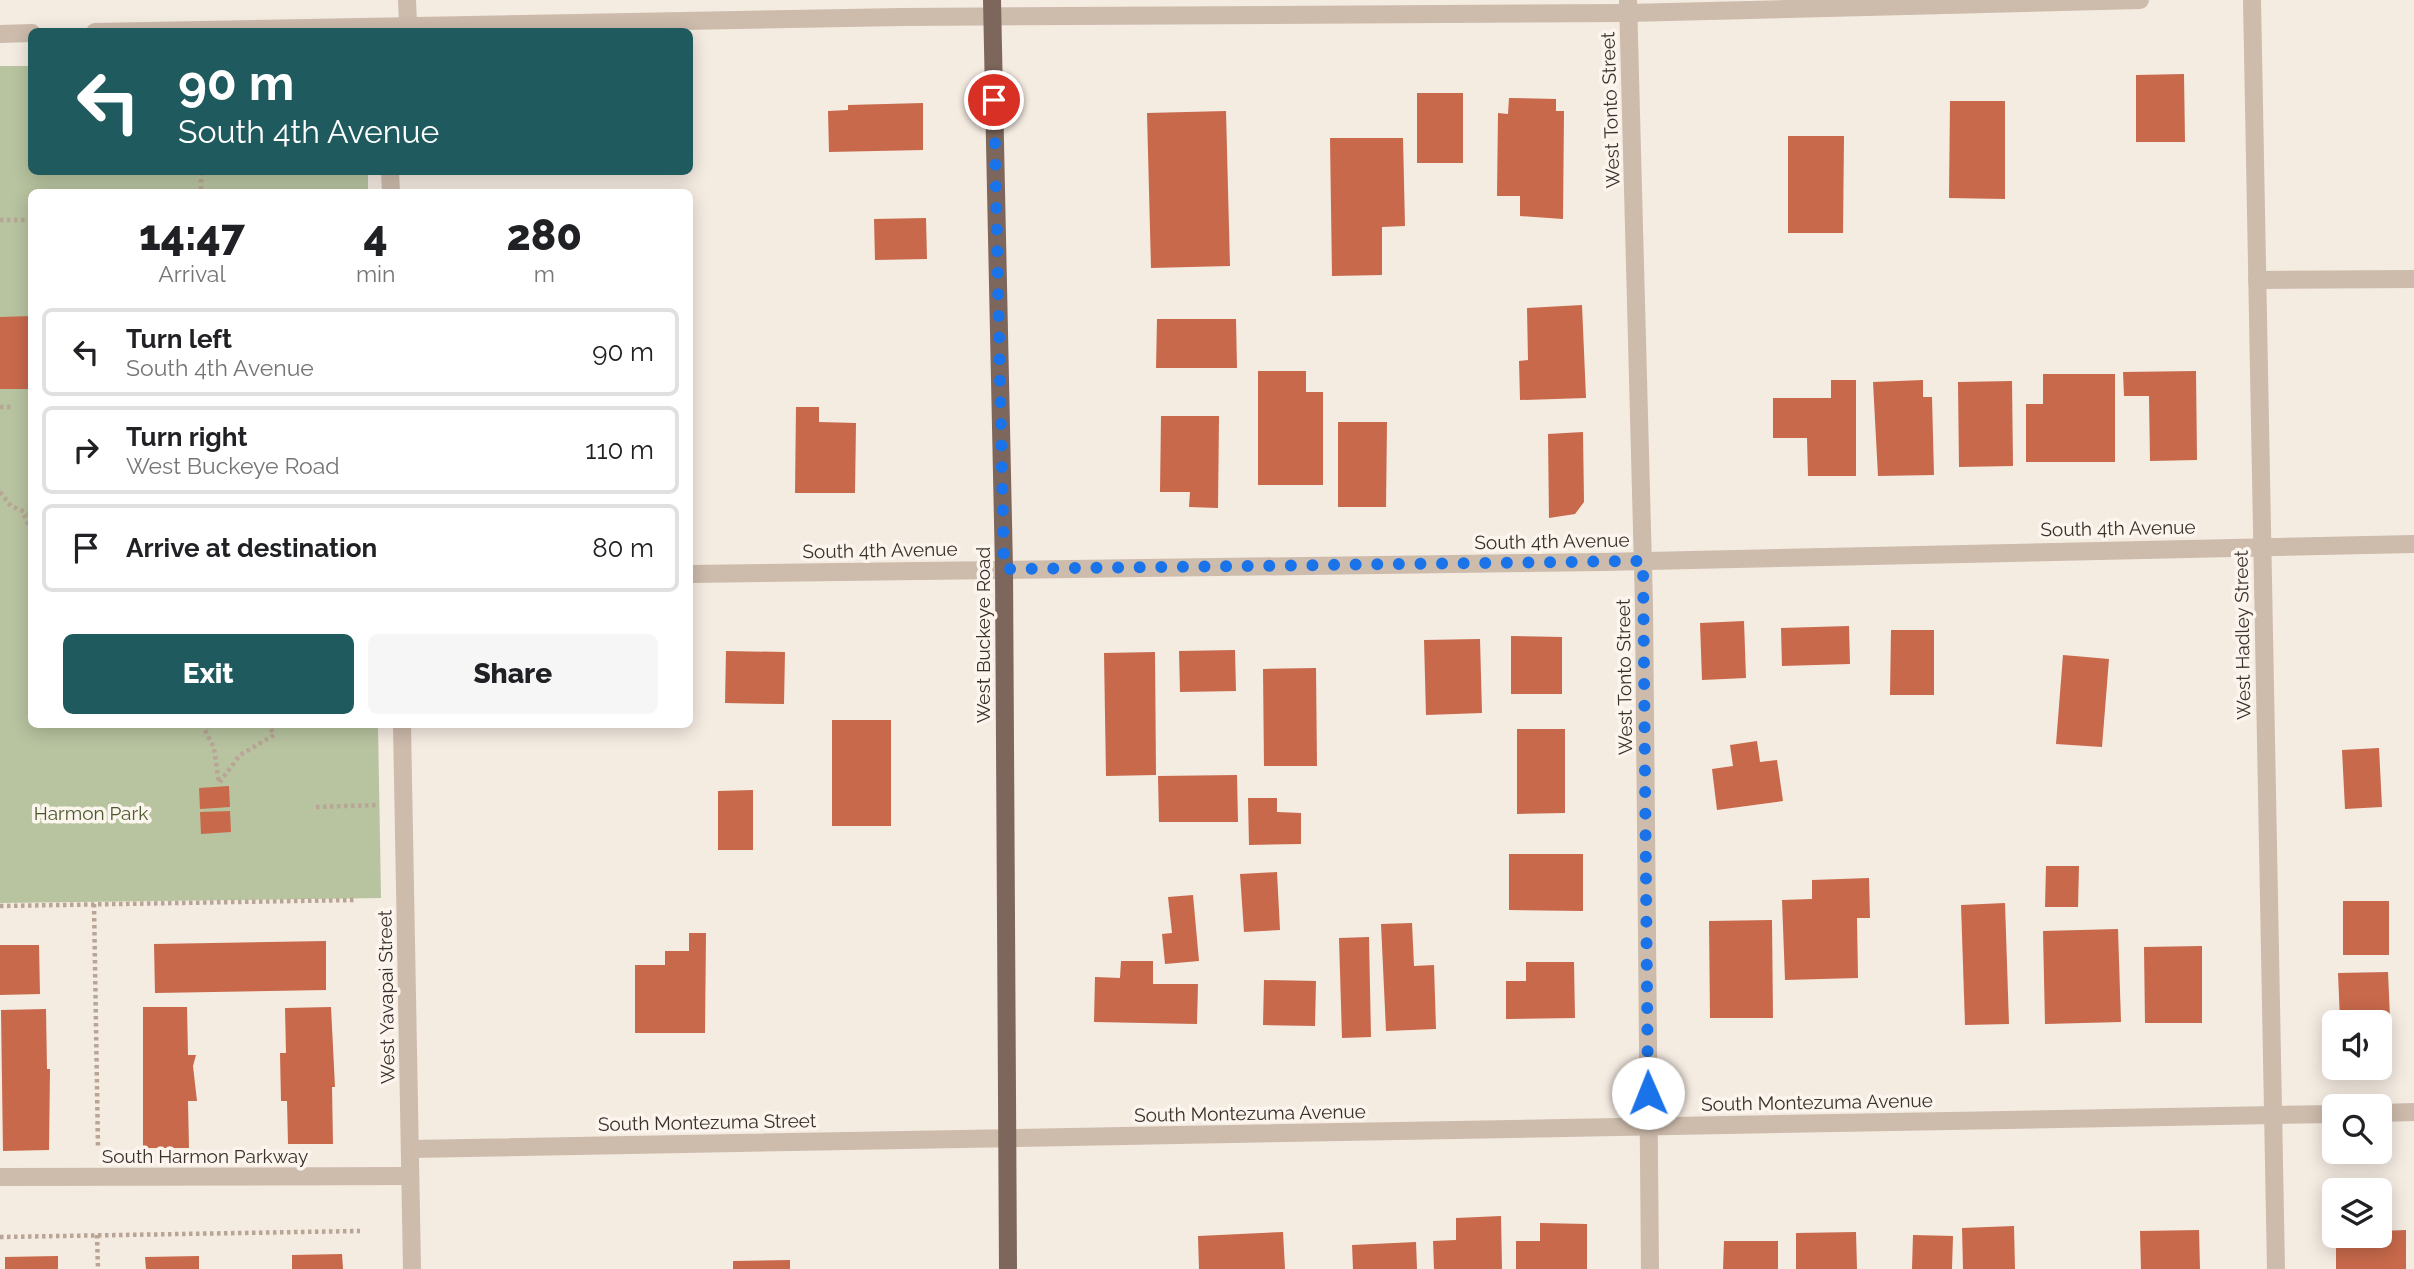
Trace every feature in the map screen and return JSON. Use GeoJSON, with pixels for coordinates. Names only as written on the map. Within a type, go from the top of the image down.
{"type":"FeatureCollection","features":[{"type":"Feature","properties":{"kind":"main road","name":"West Buckeye Road"},"geometry":{"type":"LineString","coordinates":[[992,9],[1004,569],[1007,1269]]}},
{"type":"Feature","properties":{"kind":"street"},"geometry":{"type":"LineString","coordinates":[[407,0],[408,24]]}},
{"type":"Feature","properties":{"kind":"street"},"geometry":{"type":"LineString","coordinates":[[386,28],[408,24],[992,9],[2140,0]]}},
{"type":"Feature","properties":{"kind":"street","name":"West Hadley Street"},"geometry":{"type":"LineString","coordinates":[[2252,0],[2276,1269]]}},
{"type":"Feature","properties":{"kind":"street","name":"West Tonto Street"},"geometry":{"type":"LineString","coordinates":[[1628,6],[1643,561],[1650,1269]]}},
{"type":"Feature","properties":{"kind":"street"},"geometry":{"type":"LineString","coordinates":[[0,34],[28,33]]}},
{"type":"Feature","properties":{"kind":"street"},"geometry":{"type":"LineString","coordinates":[[2257,280],[2414,279]]}},
{"type":"Feature","properties":{"kind":"street","name":"South 4th Avenue"},"geometry":{"type":"LineString","coordinates":[[693,574],[1643,561],[2414,544]]}},
{"type":"Feature","properties":{"kind":"street","name":"West Yavapai Street"},"geometry":{"type":"LineString","coordinates":[[402,728],[412,1269]]}},
{"type":"Feature","properties":{"kind":"street"},"geometry":{"type":"LineString","coordinates":[[2392,1113],[2414,1112]]}},
{"type":"Feature","properties":{"kind":"street","name":"South Montezuma Avenue"},"geometry":{"type":"LineString","coordinates":[[1006,1138],[2322,1114]]}},
{"type":"Feature","properties":{"kind":"street","name":"South Montezuma Street"},"geometry":{"type":"LineString","coordinates":[[410,1149],[1006,1138]]}},
{"type":"Feature","properties":{"kind":"street","name":"South Harmon Parkway"},"geometry":{"type":"LineString","coordinates":[[0,1177],[410,1176]]}},
{"type":"Feature","properties":{"kind":"path"},"geometry":{"type":"LineString","coordinates":[[0,220],[28,220]]}},
{"type":"Feature","properties":{"kind":"path"},"geometry":{"type":"LineString","coordinates":[[0,407],[12,407]]}},
{"type":"Feature","properties":{"kind":"path"},"geometry":{"type":"LineString","coordinates":[[0,492],[11,506],[28,514]]}},
{"type":"Feature","properties":{"kind":"path"},"geometry":{"type":"LineString","coordinates":[[24,514],[28,524]]}},
{"type":"Feature","properties":{"kind":"path"},"geometry":{"type":"LineString","coordinates":[[204,728],[214,748],[219,783],[240,755],[274,735],[270,728]]}},
{"type":"Feature","properties":{"kind":"path"},"geometry":{"type":"LineString","coordinates":[[316,807],[404,805]]}},
{"type":"Feature","properties":{"kind":"path"},"geometry":{"type":"LineString","coordinates":[[0,906],[356,900]]}},
{"type":"Feature","properties":{"kind":"path"},"geometry":{"type":"LineString","coordinates":[[94,904],[98,1159]]}},
{"type":"Feature","properties":{"kind":"path"},"geometry":{"type":"LineString","coordinates":[[0,1237],[360,1231]]}},
{"type":"Feature","properties":{"kind":"path"},"geometry":{"type":"LineString","coordinates":[[97,1236],[98,1269]]}},
{"type":"Feature","properties":{"kind":"green space","name":"Harmon Park"},"geometry":{"type":"Polygon","coordinates":[[[0,66],[28,66],[28,175],[368,175],[368,189],[28,189],[28,728],[378,728],[381,898],[0,903],[0,66]]]}},
{"type":"Feature","properties":{"kind":"building"},"geometry":{"type":"Polygon","coordinates":[[[2184,74],[2185,142],[2136,142],[2136,75],[2184,74]]]}},
{"type":"Feature","properties":{"kind":"building"},"geometry":{"type":"Polygon","coordinates":[[[1417,93],[1463,93],[1463,163],[1417,163],[1417,93]]]}},
{"type":"Feature","properties":{"kind":"building"},"geometry":{"type":"Polygon","coordinates":[[[1509,98],[1556,99],[1556,111],[1564,111],[1563,219],[1520,216],[1520,196],[1497,196],[1498,113],[1508,114],[1509,98]]]}},
{"type":"Feature","properties":{"kind":"building"},"geometry":{"type":"Polygon","coordinates":[[[1950,101],[2005,101],[2005,199],[1949,198],[1950,101]]]}},
{"type":"Feature","properties":{"kind":"building"},"geometry":{"type":"Polygon","coordinates":[[[923,103],[923,150],[829,152],[828,111],[848,110],[848,105],[923,103]]]}},
{"type":"Feature","properties":{"kind":"building"},"geometry":{"type":"Polygon","coordinates":[[[1226,111],[1230,266],[1151,268],[1147,113],[1226,111]]]}},
{"type":"Feature","properties":{"kind":"building"},"geometry":{"type":"Polygon","coordinates":[[[1788,136],[1844,136],[1843,233],[1788,233],[1788,136]]]}},
{"type":"Feature","properties":{"kind":"building"},"geometry":{"type":"Polygon","coordinates":[[[1330,138],[1403,138],[1405,226],[1382,227],[1382,275],[1332,276],[1330,138]]]}},
{"type":"Feature","properties":{"kind":"building"},"geometry":{"type":"Polygon","coordinates":[[[926,218],[927,259],[875,260],[874,219],[926,218]]]}},
{"type":"Feature","properties":{"kind":"building"},"geometry":{"type":"Polygon","coordinates":[[[1582,305],[1586,398],[1520,400],[1519,361],[1528,360],[1527,308],[1582,305]]]}},
{"type":"Feature","properties":{"kind":"building"},"geometry":{"type":"Polygon","coordinates":[[[28,316],[28,389],[0,389],[0,317],[28,316]]]}},
{"type":"Feature","properties":{"kind":"building"},"geometry":{"type":"Polygon","coordinates":[[[1157,319],[1236,319],[1237,368],[1156,368],[1157,319]]]}},
{"type":"Feature","properties":{"kind":"building"},"geometry":{"type":"Polygon","coordinates":[[[1258,371],[1306,371],[1306,392],[1323,392],[1323,485],[1258,485],[1258,371]]]}},
{"type":"Feature","properties":{"kind":"building"},"geometry":{"type":"Polygon","coordinates":[[[2196,371],[2197,460],[2150,461],[2149,396],[2124,396],[2123,372],[2196,371]]]}},
{"type":"Feature","properties":{"kind":"building"},"geometry":{"type":"Polygon","coordinates":[[[2043,374],[2115,374],[2115,462],[2026,462],[2026,404],[2043,404],[2043,374]]]}},
{"type":"Feature","properties":{"kind":"building"},"geometry":{"type":"Polygon","coordinates":[[[1831,380],[1856,380],[1856,476],[1808,476],[1807,438],[1773,438],[1773,398],[1831,398],[1831,380]]]}},
{"type":"Feature","properties":{"kind":"building"},"geometry":{"type":"Polygon","coordinates":[[[1923,380],[1923,397],[1932,397],[1934,475],[1878,476],[1873,382],[1923,380]]]}},
{"type":"Feature","properties":{"kind":"building"},"geometry":{"type":"Polygon","coordinates":[[[2012,381],[2013,466],[1959,467],[1958,382],[2012,381]]]}},
{"type":"Feature","properties":{"kind":"building"},"geometry":{"type":"Polygon","coordinates":[[[796,407],[819,407],[819,422],[856,423],[855,493],[795,493],[796,407]]]}},
{"type":"Feature","properties":{"kind":"building"},"geometry":{"type":"Polygon","coordinates":[[[1161,416],[1219,416],[1218,508],[1189,507],[1190,492],[1160,492],[1161,416]]]}},
{"type":"Feature","properties":{"kind":"building"},"geometry":{"type":"Polygon","coordinates":[[[1338,422],[1387,422],[1386,507],[1338,507],[1338,422]]]}},
{"type":"Feature","properties":{"kind":"building"},"geometry":{"type":"Polygon","coordinates":[[[1583,432],[1584,502],[1575,514],[1549,518],[1548,434],[1583,432]]]}},
{"type":"Feature","properties":{"kind":"building"},"geometry":{"type":"Polygon","coordinates":[[[1744,621],[1746,678],[1702,680],[1700,623],[1744,621]]]}},
{"type":"Feature","properties":{"kind":"building"},"geometry":{"type":"Polygon","coordinates":[[[1849,626],[1850,664],[1782,666],[1781,628],[1849,626]]]}},
{"type":"Feature","properties":{"kind":"building"},"geometry":{"type":"Polygon","coordinates":[[[1891,630],[1934,630],[1934,695],[1890,695],[1891,630]]]}},
{"type":"Feature","properties":{"kind":"building"},"geometry":{"type":"Polygon","coordinates":[[[1511,636],[1562,637],[1562,694],[1511,694],[1511,636]]]}},
{"type":"Feature","properties":{"kind":"building"},"geometry":{"type":"Polygon","coordinates":[[[1480,639],[1482,713],[1426,715],[1424,640],[1480,639]]]}},
{"type":"Feature","properties":{"kind":"building"},"geometry":{"type":"Polygon","coordinates":[[[1235,650],[1236,691],[1180,692],[1179,651],[1235,650]]]}},
{"type":"Feature","properties":{"kind":"building"},"geometry":{"type":"Polygon","coordinates":[[[726,651],[785,652],[784,704],[725,703],[726,651]]]}},
{"type":"Feature","properties":{"kind":"building"},"geometry":{"type":"Polygon","coordinates":[[[1155,652],[1156,775],[1106,776],[1104,653],[1155,652]]]}},
{"type":"Feature","properties":{"kind":"building"},"geometry":{"type":"Polygon","coordinates":[[[2063,655],[2109,659],[2102,747],[2056,744],[2063,655]]]}},
{"type":"Feature","properties":{"kind":"building"},"geometry":{"type":"Polygon","coordinates":[[[1316,668],[1317,766],[1264,766],[1263,669],[1316,668]]]}},
{"type":"Feature","properties":{"kind":"building"},"geometry":{"type":"Polygon","coordinates":[[[832,720],[891,720],[891,826],[832,826],[832,720]]]}},
{"type":"Feature","properties":{"kind":"building"},"geometry":{"type":"Polygon","coordinates":[[[1517,729],[1565,729],[1565,813],[1517,814],[1517,729]]]}},
{"type":"Feature","properties":{"kind":"building"},"geometry":{"type":"Polygon","coordinates":[[[1757,741],[1760,762],[1777,760],[1783,801],[1717,810],[1712,769],[1733,766],[1730,745],[1757,741]]]}},
{"type":"Feature","properties":{"kind":"building"},"geometry":{"type":"Polygon","coordinates":[[[2379,748],[2382,807],[2345,809],[2342,750],[2379,748]]]}},
{"type":"Feature","properties":{"kind":"building"},"geometry":{"type":"Polygon","coordinates":[[[1237,775],[1238,822],[1159,822],[1158,776],[1237,775]]]}},
{"type":"Feature","properties":{"kind":"building"},"geometry":{"type":"Polygon","coordinates":[[[229,786],[230,807],[200,809],[199,788],[229,786]]]}},
{"type":"Feature","properties":{"kind":"building"},"geometry":{"type":"Polygon","coordinates":[[[753,790],[753,850],[718,850],[718,791],[753,790]]]}},
{"type":"Feature","properties":{"kind":"building"},"geometry":{"type":"Polygon","coordinates":[[[1248,798],[1277,798],[1277,812],[1301,813],[1301,844],[1249,845],[1248,798]]]}},
{"type":"Feature","properties":{"kind":"building"},"geometry":{"type":"Polygon","coordinates":[[[230,811],[231,832],[201,834],[200,812],[230,811]]]}},
{"type":"Feature","properties":{"kind":"building"},"geometry":{"type":"Polygon","coordinates":[[[1509,854],[1583,854],[1583,911],[1509,910],[1509,854]]]}},
{"type":"Feature","properties":{"kind":"building"},"geometry":{"type":"Polygon","coordinates":[[[2046,866],[2079,866],[2078,907],[2045,907],[2046,866]]]}},
{"type":"Feature","properties":{"kind":"building"},"geometry":{"type":"Polygon","coordinates":[[[1277,872],[1280,930],[1244,932],[1240,874],[1277,872]]]}},
{"type":"Feature","properties":{"kind":"building"},"geometry":{"type":"Polygon","coordinates":[[[1869,878],[1870,918],[1857,918],[1858,978],[1785,980],[1782,900],[1812,899],[1812,880],[1869,878]]]}},
{"type":"Feature","properties":{"kind":"building"},"geometry":{"type":"Polygon","coordinates":[[[1193,895],[1199,961],[1165,964],[1162,934],[1172,933],[1168,897],[1193,895]]]}},
{"type":"Feature","properties":{"kind":"building"},"geometry":{"type":"Polygon","coordinates":[[[2343,901],[2389,901],[2389,955],[2343,955],[2343,901]]]}},
{"type":"Feature","properties":{"kind":"building"},"geometry":{"type":"Polygon","coordinates":[[[2005,903],[2009,1024],[1965,1025],[1961,905],[2005,903]]]}},
{"type":"Feature","properties":{"kind":"building"},"geometry":{"type":"Polygon","coordinates":[[[1772,920],[1773,1018],[1710,1018],[1709,921],[1772,920]]]}},
{"type":"Feature","properties":{"kind":"building"},"geometry":{"type":"Polygon","coordinates":[[[1412,923],[1414,966],[1434,965],[1436,1029],[1386,1031],[1381,924],[1412,923]]]}},
{"type":"Feature","properties":{"kind":"building"},"geometry":{"type":"Polygon","coordinates":[[[2118,929],[2121,1022],[2045,1024],[2043,931],[2118,929]]]}},
{"type":"Feature","properties":{"kind":"building"},"geometry":{"type":"Polygon","coordinates":[[[689,933],[706,933],[705,1033],[635,1033],[635,965],[665,965],[665,951],[689,951],[689,933]]]}},
{"type":"Feature","properties":{"kind":"building"},"geometry":{"type":"Polygon","coordinates":[[[1369,937],[1371,1037],[1342,1038],[1339,938],[1369,937]]]}},
{"type":"Feature","properties":{"kind":"building"},"geometry":{"type":"Polygon","coordinates":[[[326,941],[326,990],[155,993],[154,944],[326,941]]]}},
{"type":"Feature","properties":{"kind":"building"},"geometry":{"type":"Polygon","coordinates":[[[0,945],[39,945],[40,994],[0,995],[0,945]]]}},
{"type":"Feature","properties":{"kind":"building"},"geometry":{"type":"Polygon","coordinates":[[[2202,946],[2202,1023],[2145,1023],[2144,947],[2202,946]]]}},
{"type":"Feature","properties":{"kind":"building"},"geometry":{"type":"Polygon","coordinates":[[[1121,961],[1153,961],[1153,984],[1198,984],[1197,1024],[1094,1022],[1095,977],[1120,978],[1121,961]]]}},
{"type":"Feature","properties":{"kind":"building"},"geometry":{"type":"Polygon","coordinates":[[[1526,962],[1574,962],[1575,1018],[1506,1019],[1506,981],[1526,981],[1526,962]]]}},
{"type":"Feature","properties":{"kind":"building"},"geometry":{"type":"Polygon","coordinates":[[[2388,972],[2390,1010],[2340,1010],[2338,973],[2388,972]]]}},
{"type":"Feature","properties":{"kind":"building"},"geometry":{"type":"Polygon","coordinates":[[[1264,980],[1316,981],[1315,1026],[1263,1025],[1264,980]]]}},
{"type":"Feature","properties":{"kind":"building"},"geometry":{"type":"Polygon","coordinates":[[[143,1007],[187,1007],[188,1055],[196,1055],[193,1066],[197,1101],[188,1101],[189,1148],[143,1148],[143,1007]]]}},
{"type":"Feature","properties":{"kind":"building"},"geometry":{"type":"Polygon","coordinates":[[[331,1007],[335,1087],[332,1087],[333,1144],[288,1144],[287,1101],[281,1101],[280,1053],[286,1053],[285,1008],[331,1007]]]}},
{"type":"Feature","properties":{"kind":"building"},"geometry":{"type":"Polygon","coordinates":[[[46,1009],[47,1069],[50,1069],[49,1150],[3,1151],[1,1010],[46,1009]]]}},
{"type":"Feature","properties":{"kind":"building"},"geometry":{"type":"Polygon","coordinates":[[[1501,1216],[1502,1269],[1434,1269],[1433,1241],[1456,1240],[1456,1218],[1501,1216]]]}},
{"type":"Feature","properties":{"kind":"building"},"geometry":{"type":"Polygon","coordinates":[[[1540,1223],[1587,1224],[1587,1269],[1516,1269],[1516,1241],[1540,1241],[1540,1223]]]}},
{"type":"Feature","properties":{"kind":"building"},"geometry":{"type":"Polygon","coordinates":[[[2014,1226],[2015,1269],[1963,1269],[1962,1228],[2014,1226]]]}},
{"type":"Feature","properties":{"kind":"building"},"geometry":{"type":"Polygon","coordinates":[[[2199,1230],[2200,1269],[2141,1269],[2140,1231],[2199,1230]]]}},
{"type":"Feature","properties":{"kind":"building"},"geometry":{"type":"Polygon","coordinates":[[[2406,1230],[2406,1269],[2336,1269],[2336,1248],[2392,1248],[2392,1231],[2406,1230]]]}},
{"type":"Feature","properties":{"kind":"building"},"geometry":{"type":"Polygon","coordinates":[[[1283,1232],[1285,1269],[1199,1269],[1198,1236],[1283,1232]]]}},
{"type":"Feature","properties":{"kind":"building"},"geometry":{"type":"Polygon","coordinates":[[[1856,1232],[1857,1269],[1796,1269],[1796,1233],[1856,1232]]]}},
{"type":"Feature","properties":{"kind":"building"},"geometry":{"type":"Polygon","coordinates":[[[1913,1235],[1953,1236],[1952,1269],[1912,1269],[1913,1235]]]}},
{"type":"Feature","properties":{"kind":"building"},"geometry":{"type":"Polygon","coordinates":[[[1724,1241],[1778,1241],[1778,1269],[1723,1269],[1724,1241]]]}},
{"type":"Feature","properties":{"kind":"building"},"geometry":{"type":"Polygon","coordinates":[[[1416,1242],[1417,1269],[1353,1269],[1352,1245],[1416,1242]]]}},
{"type":"Feature","properties":{"kind":"building"},"geometry":{"type":"Polygon","coordinates":[[[342,1254],[343,1269],[292,1269],[292,1255],[342,1254]]]}},
{"type":"Feature","properties":{"kind":"building"},"geometry":{"type":"Polygon","coordinates":[[[58,1256],[58,1269],[5,1269],[5,1257],[58,1256]]]}},
{"type":"Feature","properties":{"kind":"building"},"geometry":{"type":"Polygon","coordinates":[[[199,1256],[199,1269],[146,1269],[145,1257],[199,1256]]]}},
{"type":"Feature","properties":{"kind":"building"},"geometry":{"type":"Polygon","coordinates":[[[790,1260],[790,1269],[733,1269],[733,1261],[790,1260]]]}},
{"type":"Feature","properties":{"kind":"route"},"geometry":{"type":"LineString","coordinates":[[994,100],[1004,569],[1643,561],[1648,1093]]}}]}
